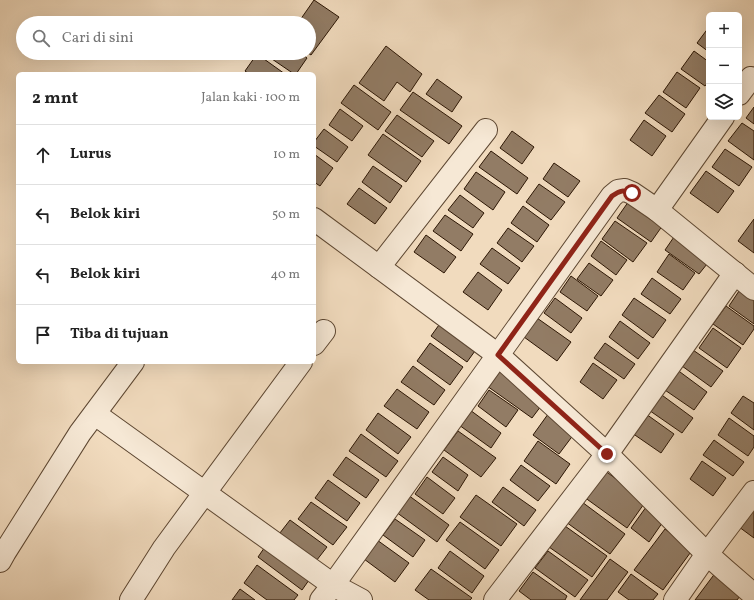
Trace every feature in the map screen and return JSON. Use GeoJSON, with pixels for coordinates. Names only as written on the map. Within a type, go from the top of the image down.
{"type":"FeatureCollection","features":[{"type":"Feature","properties":{"kind":"street"},"geometry":{"type":"LineString","coordinates":[[657,210],[721,120]]}},
{"type":"Feature","properties":{"kind":"street"},"geometry":{"type":"LineString","coordinates":[[379,267],[486,130]]}},
{"type":"Feature","properties":{"kind":"street"},"geometry":{"type":"LineString","coordinates":[[327,593],[612,196],[618,191],[624,190],[632,193],[657,210],[754,289]]}},
{"type":"Feature","properties":{"kind":"street"},"geometry":{"type":"LineString","coordinates":[[316,220],[498,355],[607,454],[707,554],[754,595]]}},
{"type":"Feature","properties":{"kind":"street"},"geometry":{"type":"LineString","coordinates":[[495,600],[607,454],[735,273]]}},
{"type":"Feature","properties":{"kind":"street"},"geometry":{"type":"LineString","coordinates":[[0,561],[80,433],[132,364]]}},
{"type":"Feature","properties":{"kind":"street"},"geometry":{"type":"LineString","coordinates":[[131,600],[164,548],[300,364]]}},
{"type":"Feature","properties":{"kind":"street"},"geometry":{"type":"LineString","coordinates":[[95,414],[204,492],[327,593],[361,600]]}},
{"type":"Feature","properties":{"kind":"street"},"geometry":{"type":"LineString","coordinates":[[675,600],[707,554],[754,492]]}},
{"type":"Feature","properties":{"kind":"building"},"geometry":{"type":"Polygon","coordinates":[[[314,0],[339,17],[316,48],[316,16],[303,16],[314,0]]]}},
{"type":"Feature","properties":{"kind":"building"},"geometry":{"type":"Polygon","coordinates":[[[706,31],[706,50],[697,43],[706,31]]]}},
{"type":"Feature","properties":{"kind":"building"},"geometry":{"type":"Polygon","coordinates":[[[386,46],[422,74],[410,92],[397,82],[384,101],[359,83],[386,46]]]}},
{"type":"Feature","properties":{"kind":"building"},"geometry":{"type":"Polygon","coordinates":[[[694,51],[706,60],[706,85],[705,86],[681,69],[694,51]]]}},
{"type":"Feature","properties":{"kind":"building"},"geometry":{"type":"Polygon","coordinates":[[[253,60],[265,60],[282,72],[246,72],[245,71],[253,60]]]}},
{"type":"Feature","properties":{"kind":"building"},"geometry":{"type":"Polygon","coordinates":[[[273,60],[306,60],[297,72],[291,72],[273,60]]]}},
{"type":"Feature","properties":{"kind":"building"},"geometry":{"type":"Polygon","coordinates":[[[677,72],[700,88],[686,108],[663,92],[677,72]]]}},
{"type":"Feature","properties":{"kind":"building"},"geometry":{"type":"Polygon","coordinates":[[[437,79],[462,97],[452,112],[426,94],[437,79]]]}},
{"type":"Feature","properties":{"kind":"building"},"geometry":{"type":"Polygon","coordinates":[[[354,85],[391,112],[378,130],[341,103],[354,85]]]}},
{"type":"Feature","properties":{"kind":"building"},"geometry":{"type":"Polygon","coordinates":[[[413,92],[462,126],[449,144],[400,110],[413,92]]]}},
{"type":"Feature","properties":{"kind":"building"},"geometry":{"type":"Polygon","coordinates":[[[659,95],[685,114],[672,132],[645,113],[659,95]]]}},
{"type":"Feature","properties":{"kind":"building"},"geometry":{"type":"Polygon","coordinates":[[[754,107],[754,124],[746,118],[754,107]]]}},
{"type":"Feature","properties":{"kind":"building"},"geometry":{"type":"Polygon","coordinates":[[[340,109],[363,126],[352,141],[329,125],[340,109]]]}},
{"type":"Feature","properties":{"kind":"building"},"geometry":{"type":"Polygon","coordinates":[[[397,115],[434,141],[422,157],[385,131],[397,115]]]}},
{"type":"Feature","properties":{"kind":"building"},"geometry":{"type":"Polygon","coordinates":[[[644,120],[666,136],[652,156],[630,140],[644,120]]]}},
{"type":"Feature","properties":{"kind":"building"},"geometry":{"type":"Polygon","coordinates":[[[742,123],[754,131],[754,160],[728,141],[742,123]]]}},
{"type":"Feature","properties":{"kind":"building"},"geometry":{"type":"Polygon","coordinates":[[[324,129],[348,147],[337,162],[316,147],[316,139],[324,129]]]}},
{"type":"Feature","properties":{"kind":"building"},"geometry":{"type":"Polygon","coordinates":[[[512,131],[534,147],[522,164],[500,148],[512,131]]]}},
{"type":"Feature","properties":{"kind":"building"},"geometry":{"type":"Polygon","coordinates":[[[383,134],[421,161],[406,182],[368,155],[383,134]]]}},
{"type":"Feature","properties":{"kind":"building"},"geometry":{"type":"Polygon","coordinates":[[[725,149],[752,167],[739,186],[712,167],[725,149]]]}},
{"type":"Feature","properties":{"kind":"building"},"geometry":{"type":"Polygon","coordinates":[[[491,151],[528,178],[517,194],[479,167],[491,151]]]}},
{"type":"Feature","properties":{"kind":"building"},"geometry":{"type":"Polygon","coordinates":[[[316,155],[333,168],[320,186],[316,183],[316,155]]]}},
{"type":"Feature","properties":{"kind":"building"},"geometry":{"type":"Polygon","coordinates":[[[554,163],[580,181],[568,197],[543,179],[554,163]]]}},
{"type":"Feature","properties":{"kind":"building"},"geometry":{"type":"Polygon","coordinates":[[[373,166],[402,186],[390,203],[362,182],[373,166]]]}},
{"type":"Feature","properties":{"kind":"building"},"geometry":{"type":"Polygon","coordinates":[[[706,171],[734,191],[718,213],[690,193],[706,171]]]}},
{"type":"Feature","properties":{"kind":"building"},"geometry":{"type":"Polygon","coordinates":[[[476,172],[505,192],[493,210],[464,189],[476,172]]]}},
{"type":"Feature","properties":{"kind":"building"},"geometry":{"type":"Polygon","coordinates":[[[539,184],[565,202],[551,220],[526,202],[539,184]]]}},
{"type":"Feature","properties":{"kind":"building"},"geometry":{"type":"Polygon","coordinates":[[[359,188],[387,208],[375,224],[347,204],[359,188]]]}},
{"type":"Feature","properties":{"kind":"building"},"geometry":{"type":"Polygon","coordinates":[[[460,195],[484,213],[473,228],[448,210],[460,195]]]}},
{"type":"Feature","properties":{"kind":"building"},"geometry":{"type":"Polygon","coordinates":[[[631,198],[665,222],[651,242],[617,218],[631,198]]]}},
{"type":"Feature","properties":{"kind":"building"},"geometry":{"type":"Polygon","coordinates":[[[523,206],[549,225],[537,242],[511,223],[523,206]]]}},
{"type":"Feature","properties":{"kind":"building"},"geometry":{"type":"Polygon","coordinates":[[[445,215],[473,234],[461,251],[433,231],[445,215]]]}},
{"type":"Feature","properties":{"kind":"building"},"geometry":{"type":"Polygon","coordinates":[[[754,219],[754,253],[738,241],[754,219]]]}},
{"type":"Feature","properties":{"kind":"building"},"geometry":{"type":"Polygon","coordinates":[[[615,221],[647,243],[633,262],[602,239],[615,221]]]}},
{"type":"Feature","properties":{"kind":"building"},"geometry":{"type":"Polygon","coordinates":[[[508,228],[534,246],[522,262],[497,243],[508,228]]]}},
{"type":"Feature","properties":{"kind":"building"},"geometry":{"type":"Polygon","coordinates":[[[676,234],[711,259],[699,274],[665,250],[676,234]]]}},
{"type":"Feature","properties":{"kind":"building"},"geometry":{"type":"Polygon","coordinates":[[[426,235],[456,257],[444,273],[414,252],[426,235]]]}},
{"type":"Feature","properties":{"kind":"building"},"geometry":{"type":"Polygon","coordinates":[[[601,241],[627,260],[616,275],[591,256],[601,241]]]}},
{"type":"Feature","properties":{"kind":"building"},"geometry":{"type":"Polygon","coordinates":[[[492,248],[520,268],[508,284],[480,264],[492,248]]]}},
{"type":"Feature","properties":{"kind":"building"},"geometry":{"type":"Polygon","coordinates":[[[669,254],[695,273],[683,290],[657,272],[669,254]]]}},
{"type":"Feature","properties":{"kind":"building"},"geometry":{"type":"Polygon","coordinates":[[[589,263],[613,280],[601,296],[577,279],[589,263]]]}},
{"type":"Feature","properties":{"kind":"building"},"geometry":{"type":"Polygon","coordinates":[[[478,272],[502,290],[488,310],[463,292],[478,272]]]}},
{"type":"Feature","properties":{"kind":"building"},"geometry":{"type":"Polygon","coordinates":[[[571,276],[598,296],[587,311],[560,292],[571,276]]]}},
{"type":"Feature","properties":{"kind":"building"},"geometry":{"type":"Polygon","coordinates":[[[652,278],[681,299],[670,314],[641,294],[652,278]]]}},
{"type":"Feature","properties":{"kind":"building"},"geometry":{"type":"Polygon","coordinates":[[[741,288],[754,298],[754,324],[729,306],[741,288]]]}},
{"type":"Feature","properties":{"kind":"building"},"geometry":{"type":"Polygon","coordinates":[[[555,298],[582,318],[571,333],[544,313],[555,298]]]}},
{"type":"Feature","properties":{"kind":"building"},"geometry":{"type":"Polygon","coordinates":[[[634,298],[666,320],[653,338],[622,315],[634,298]]]}},
{"type":"Feature","properties":{"kind":"building"},"geometry":{"type":"Polygon","coordinates":[[[726,306],[754,326],[754,329],[743,345],[713,324],[726,306]]]}},
{"type":"Feature","properties":{"kind":"building"},"geometry":{"type":"Polygon","coordinates":[[[444,318],[480,344],[467,362],[431,336],[444,318]]]}},
{"type":"Feature","properties":{"kind":"building"},"geometry":{"type":"Polygon","coordinates":[[[537,318],[571,342],[557,361],[524,337],[537,318]]]}},
{"type":"Feature","properties":{"kind":"building"},"geometry":{"type":"Polygon","coordinates":[[[620,321],[650,343],[638,359],[609,337],[620,321]]]}},
{"type":"Feature","properties":{"kind":"building"},"geometry":{"type":"Polygon","coordinates":[[[713,328],[741,348],[727,368],[699,348],[713,328]]]}},
{"type":"Feature","properties":{"kind":"building"},"geometry":{"type":"Polygon","coordinates":[[[430,343],[463,367],[450,385],[417,361],[430,343]]]}},
{"type":"Feature","properties":{"kind":"building"},"geometry":{"type":"Polygon","coordinates":[[[605,343],[635,364],[624,379],[594,358],[605,343]]]}},
{"type":"Feature","properties":{"kind":"building"},"geometry":{"type":"Polygon","coordinates":[[[693,350],[723,371],[711,387],[682,366],[693,350]]]}},
{"type":"Feature","properties":{"kind":"building"},"geometry":{"type":"Polygon","coordinates":[[[593,363],[617,380],[603,399],[580,382],[593,363]]]}},
{"type":"Feature","properties":{"kind":"building"},"geometry":{"type":"Polygon","coordinates":[[[413,366],[445,390],[434,405],[401,382],[413,366]]]}},
{"type":"Feature","properties":{"kind":"building"},"geometry":{"type":"Polygon","coordinates":[[[499,369],[544,402],[532,418],[487,386],[499,369]]]}},
{"type":"Feature","properties":{"kind":"building"},"geometry":{"type":"Polygon","coordinates":[[[676,369],[707,392],[694,410],[662,388],[676,369]]]}},
{"type":"Feature","properties":{"kind":"building"},"geometry":{"type":"Polygon","coordinates":[[[397,389],[429,412],[417,429],[384,406],[397,389]]]}},
{"type":"Feature","properties":{"kind":"building"},"geometry":{"type":"Polygon","coordinates":[[[489,390],[518,410],[506,427],[478,406],[489,390]]]}},
{"type":"Feature","properties":{"kind":"building"},"geometry":{"type":"Polygon","coordinates":[[[655,390],[693,418],[682,433],[643,406],[655,390]]]}},
{"type":"Feature","properties":{"kind":"building"},"geometry":{"type":"Polygon","coordinates":[[[743,396],[754,403],[754,430],[731,413],[743,396]]]}},
{"type":"Feature","properties":{"kind":"building"},"geometry":{"type":"Polygon","coordinates":[[[470,410],[501,433],[491,448],[459,425],[470,410]]]}},
{"type":"Feature","properties":{"kind":"building"},"geometry":{"type":"Polygon","coordinates":[[[551,410],[577,430],[559,454],[533,435],[551,410]]]}},
{"type":"Feature","properties":{"kind":"building"},"geometry":{"type":"Polygon","coordinates":[[[378,413],[411,437],[398,454],[366,430],[378,413]]]}},
{"type":"Feature","properties":{"kind":"building"},"geometry":{"type":"Polygon","coordinates":[[[646,414],[674,434],[661,453],[632,433],[646,414]]]}},
{"type":"Feature","properties":{"kind":"building"},"geometry":{"type":"Polygon","coordinates":[[[729,418],[754,436],[754,447],[748,456],[718,435],[729,418]]]}},
{"type":"Feature","properties":{"kind":"building"},"geometry":{"type":"Polygon","coordinates":[[[458,431],[496,458],[481,477],[444,450],[458,431]]]}},
{"type":"Feature","properties":{"kind":"building"},"geometry":{"type":"Polygon","coordinates":[[[361,434],[398,461],[386,477],[349,451],[361,434]]]}},
{"type":"Feature","properties":{"kind":"building"},"geometry":{"type":"Polygon","coordinates":[[[714,440],[744,462],[733,476],[703,455],[714,440]]]}},
{"type":"Feature","properties":{"kind":"building"},"geometry":{"type":"Polygon","coordinates":[[[538,441],[570,464],[556,484],[524,461],[538,441]]]}},
{"type":"Feature","properties":{"kind":"building"},"geometry":{"type":"Polygon","coordinates":[[[346,457],[379,480],[366,498],[333,475],[346,457]]]}},
{"type":"Feature","properties":{"kind":"building"},"geometry":{"type":"Polygon","coordinates":[[[443,457],[468,475],[458,491],[432,472],[443,457]]]}},
{"type":"Feature","properties":{"kind":"building"},"geometry":{"type":"Polygon","coordinates":[[[702,461],[726,478],[713,496],[690,479],[702,461]]]}},
{"type":"Feature","properties":{"kind":"building"},"geometry":{"type":"Polygon","coordinates":[[[521,465],[550,486],[538,501],[510,480],[521,465]]]}},
{"type":"Feature","properties":{"kind":"building"},"geometry":{"type":"Polygon","coordinates":[[[604,470],[646,501],[627,528],[584,497],[604,470]]]}},
{"type":"Feature","properties":{"kind":"building"},"geometry":{"type":"Polygon","coordinates":[[[427,477],[455,498],[443,514],[415,494],[427,477]]]}},
{"type":"Feature","properties":{"kind":"building"},"geometry":{"type":"Polygon","coordinates":[[[328,480],[360,503],[347,521],[315,498],[328,480]]]}},
{"type":"Feature","properties":{"kind":"building"},"geometry":{"type":"Polygon","coordinates":[[[503,487],[536,510],[524,526],[492,502],[503,487]]]}},
{"type":"Feature","properties":{"kind":"building"},"geometry":{"type":"Polygon","coordinates":[[[408,495],[449,525],[437,542],[396,512],[408,495]]]}},
{"type":"Feature","properties":{"kind":"building"},"geometry":{"type":"Polygon","coordinates":[[[476,495],[517,524],[501,546],[460,517],[476,495]]]}},
{"type":"Feature","properties":{"kind":"building"},"geometry":{"type":"Polygon","coordinates":[[[754,498],[754,538],[735,524],[754,498]]]}},
{"type":"Feature","properties":{"kind":"building"},"geometry":{"type":"Polygon","coordinates":[[[311,502],[347,527],[333,545],[298,519],[311,502]]]}},
{"type":"Feature","properties":{"kind":"building"},"geometry":{"type":"Polygon","coordinates":[[[582,502],[625,534],[610,554],[566,522],[582,502]]]}},
{"type":"Feature","properties":{"kind":"building"},"geometry":{"type":"Polygon","coordinates":[[[649,503],[667,516],[649,542],[631,528],[649,503]]]}},
{"type":"Feature","properties":{"kind":"building"},"geometry":{"type":"Polygon","coordinates":[[[395,519],[425,540],[413,557],[383,535],[395,519]]]}},
{"type":"Feature","properties":{"kind":"building"},"geometry":{"type":"Polygon","coordinates":[[[290,520],[327,547],[313,565],[276,538],[290,520]]]}},
{"type":"Feature","properties":{"kind":"building"},"geometry":{"type":"Polygon","coordinates":[[[460,522],[499,550],[485,569],[446,540],[460,522]]]}},
{"type":"Feature","properties":{"kind":"building"},"geometry":{"type":"Polygon","coordinates":[[[565,526],[607,556],[592,577],[549,547],[565,526]]]}},
{"type":"Feature","properties":{"kind":"building"},"geometry":{"type":"Polygon","coordinates":[[[665,529],[693,549],[663,590],[634,570],[665,529]]]}},
{"type":"Feature","properties":{"kind":"building"},"geometry":{"type":"Polygon","coordinates":[[[377,540],[409,563],[395,582],[364,559],[377,540]]]}},
{"type":"Feature","properties":{"kind":"building"},"geometry":{"type":"Polygon","coordinates":[[[269,541],[314,573],[302,590],[258,557],[269,541]]]}},
{"type":"Feature","properties":{"kind":"building"},"geometry":{"type":"Polygon","coordinates":[[[450,551],[484,576],[472,593],[438,568],[450,551]]]}},
{"type":"Feature","properties":{"kind":"building"},"geometry":{"type":"Polygon","coordinates":[[[548,551],[588,580],[575,597],[535,568],[548,551]]]}},
{"type":"Feature","properties":{"kind":"building"},"geometry":{"type":"Polygon","coordinates":[[[610,559],[628,572],[607,600],[580,600],[610,559]]]}},
{"type":"Feature","properties":{"kind":"building"},"geometry":{"type":"Polygon","coordinates":[[[257,565],[298,595],[294,600],[267,600],[244,583],[257,565]]]}},
{"type":"Feature","properties":{"kind":"building"},"geometry":{"type":"Polygon","coordinates":[[[431,569],[472,598],[470,600],[429,600],[415,590],[431,569]]]}},
{"type":"Feature","properties":{"kind":"building"},"geometry":{"type":"Polygon","coordinates":[[[533,572],[567,596],[565,600],[531,600],[519,591],[533,572]]]}},
{"type":"Feature","properties":{"kind":"building"},"geometry":{"type":"Polygon","coordinates":[[[716,572],[743,592],[737,600],[695,600],[716,572]]]}},
{"type":"Feature","properties":{"kind":"building"},"geometry":{"type":"Polygon","coordinates":[[[631,574],[658,594],[653,600],[629,600],[618,592],[631,574]]]}},
{"type":"Feature","properties":{"kind":"building"},"geometry":{"type":"Polygon","coordinates":[[[240,589],[255,600],[232,600],[240,589]]]}},
{"type":"Feature","properties":{"kind":"route"},"geometry":{"type":"LineString","coordinates":[[607,454],[498,355],[612,196],[618,191],[624,190],[632,193]]}}]}
